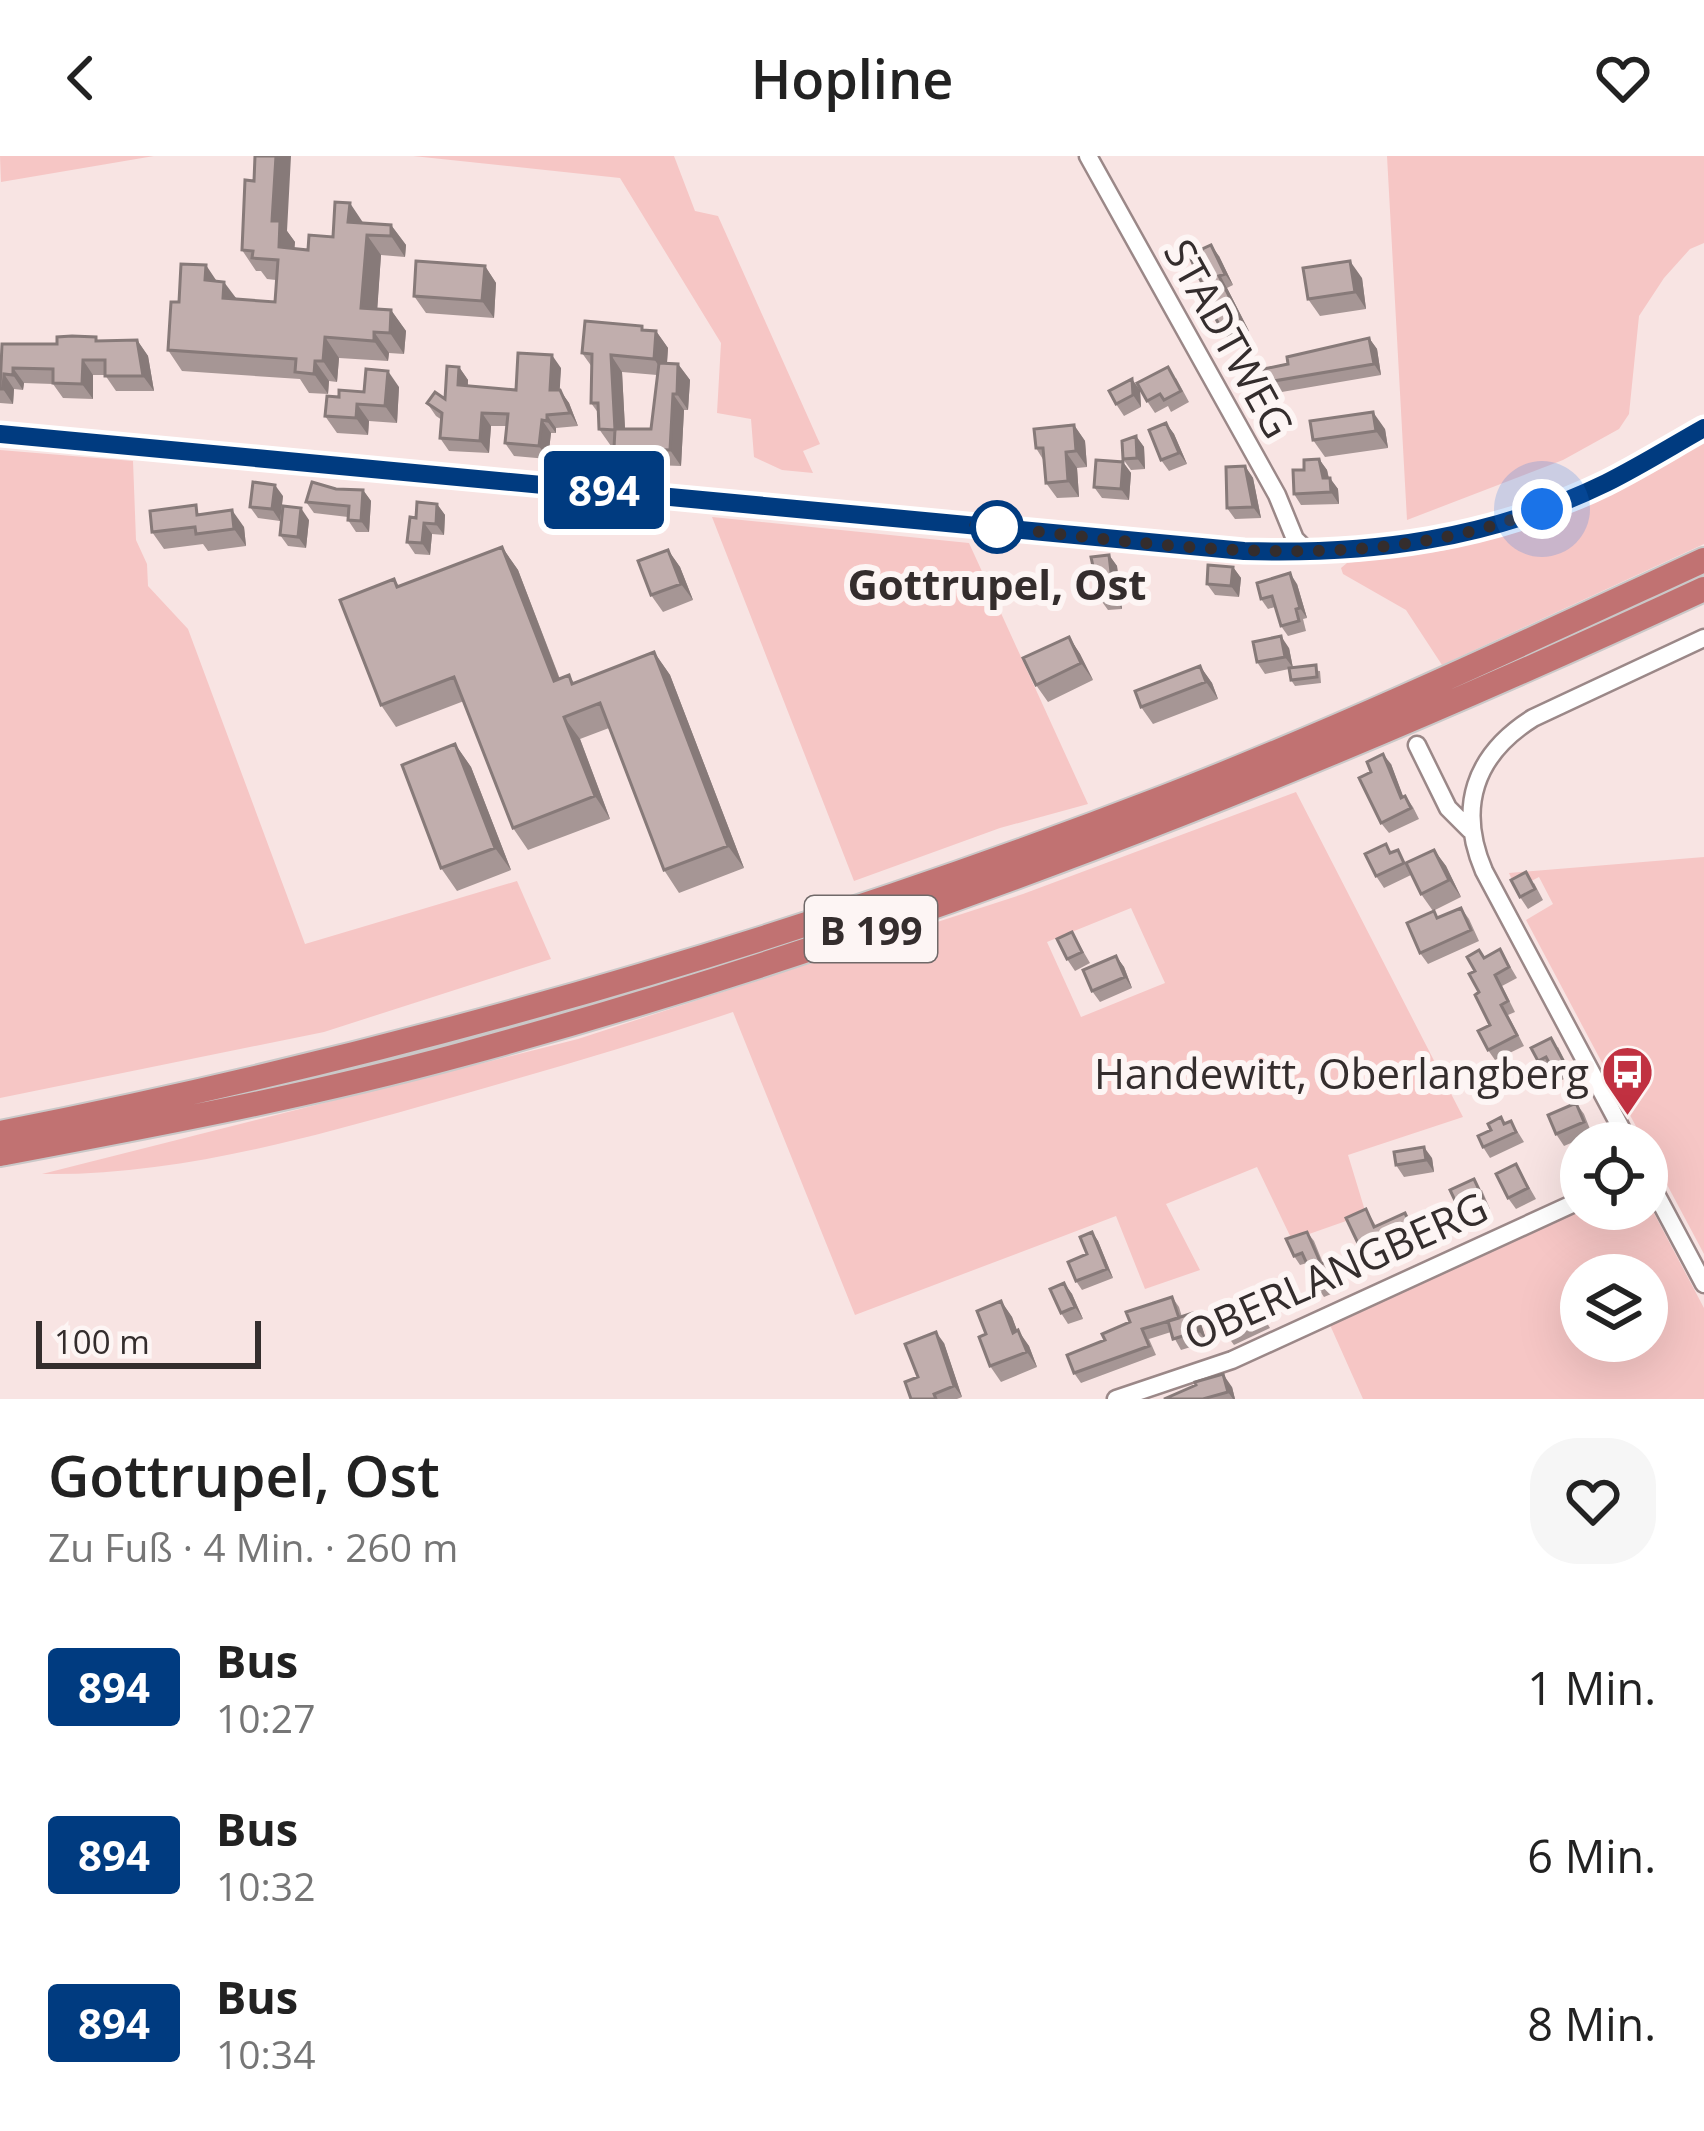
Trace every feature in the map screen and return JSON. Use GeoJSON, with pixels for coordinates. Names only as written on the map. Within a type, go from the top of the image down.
{"type":"FeatureCollection","features":[{"type":"Feature","properties":{"kind":"highway","name":"B 199"},"geometry":{"type":"LineString","coordinates":[[0,1133],[291,1071],[450,1030],[694,960],[931,882],[1166,796],[1448,677],[1704,560]]}},
{"type":"Feature","properties":{"kind":"highway","name":"B 199"},"geometry":{"type":"LineString","coordinates":[[0,1154],[134,1129],[457,1056],[701,984],[942,905],[1181,818],[1521,674],[1704,589]]}},
{"type":"Feature","properties":{"kind":"street","name":"STADTWEG"},"geometry":{"type":"LineString","coordinates":[[1088,156],[1277,495],[1295,539],[1309,553]]}},
{"type":"Feature","properties":{"kind":"street"},"geometry":{"type":"LineString","coordinates":[[0,434],[1244,551],[1309,553],[1411,545],[1510,521],[1605,484],[1704,428]]}},
{"type":"Feature","properties":{"kind":"street"},"geometry":{"type":"LineString","coordinates":[[1470,830],[1479,777],[1510,733],[1704,638]]}},
{"type":"Feature","properties":{"kind":"street"},"geometry":{"type":"LineString","coordinates":[[1418,745],[1448,808],[1470,830],[1484,872],[1618,1122]]}},
{"type":"Feature","properties":{"kind":"street","name":"OBERLANGBERG"},"geometry":{"type":"LineString","coordinates":[[1116,1399],[1232,1360],[1560,1210]]}},
{"type":"Feature","properties":{"kind":"street"},"geometry":{"type":"LineString","coordinates":[[1668,1216],[1704,1284]]}},
{"type":"Feature","properties":{"kind":"shaded area"},"geometry":{"type":"Polygon","coordinates":[[[0,156],[154,156],[1,182],[0,156]]]}},
{"type":"Feature","properties":{"kind":"shaded area"},"geometry":{"type":"Polygon","coordinates":[[[413,156],[674,156],[695,211],[718,216],[820,444],[803,451],[813,473],[782,470],[754,457],[751,419],[717,413],[721,343],[620,178],[413,156]]]}},
{"type":"Feature","properties":{"kind":"shaded area"},"geometry":{"type":"Polygon","coordinates":[[[1387,156],[1704,156],[1704,243],[1690,249],[1664,278],[1639,316],[1629,414],[1619,429],[1563,460],[1407,520],[1387,156]]]}},
{"type":"Feature","properties":{"kind":"shaded area"},"geometry":{"type":"Polygon","coordinates":[[[1704,440],[1704,544],[1442,665],[1406,610],[1343,574],[1341,568],[1347,563],[1447,550],[1556,515],[1704,440]]]}},
{"type":"Feature","properties":{"kind":"shaded area"},"geometry":{"type":"Polygon","coordinates":[[[0,450],[133,461],[136,540],[147,564],[148,586],[188,629],[305,944],[517,881],[551,959],[324,1032],[0,1098],[0,450]]]}},
{"type":"Feature","properties":{"kind":"shaded area"},"geometry":{"type":"Polygon","coordinates":[[[712,517],[969,543],[1088,804],[1000,828],[854,881],[712,517]]]}},
{"type":"Feature","properties":{"kind":"shaded area"},"geometry":{"type":"Polygon","coordinates":[[[1296,792],[1463,1117],[1348,1155],[1366,1214],[1292,1240],[1257,1167],[1166,1204],[1200,1270],[1145,1289],[1116,1216],[855,1315],[733,1012],[537,1073],[279,1144],[185,1163],[42,1174],[578,1039],[1023,894],[1296,792]],[[1131,908],[1047,942],[1081,1017],[1165,983],[1131,908]]]}},
{"type":"Feature","properties":{"kind":"shaded area"},"geometry":{"type":"Polygon","coordinates":[[[1704,857],[1704,1254],[1668,1186],[1668,1122],[1634,1122],[1526,920],[1553,904],[1539,877],[1516,889],[1509,873],[1704,857]]]}},
{"type":"Feature","properties":{"kind":"shaded area"},"geometry":{"type":"Polygon","coordinates":[[[1560,1219],[1560,1230],[1663,1230],[1704,1308],[1704,1399],[1363,1399],[1330,1325],[1560,1219]]]}},
{"type":"Feature","properties":{"kind":"building"},"geometry":{"type":"Polygon","coordinates":[[[255,156],[276,156],[272,221],[280,221],[279,247],[308,250],[309,235],[333,237],[335,202],[350,203],[348,222],[391,225],[391,236],[367,235],[361,308],[391,310],[390,333],[374,332],[374,341],[325,337],[323,361],[315,361],[314,374],[295,372],[296,359],[168,350],[171,302],[179,302],[181,264],[206,265],[205,280],[224,282],[223,298],[275,302],[278,260],[252,258],[253,251],[242,250],[245,180],[254,181],[255,156]]]}},
{"type":"Feature","properties":{"kind":"building"},"geometry":{"type":"Polygon","coordinates":[[[1211,245],[1225,274],[1219,276],[1241,320],[1222,330],[1189,255],[1211,245]]]}},
{"type":"Feature","properties":{"kind":"building"},"geometry":{"type":"Polygon","coordinates":[[[416,261],[485,266],[482,301],[414,296],[416,261]]]}},
{"type":"Feature","properties":{"kind":"building"},"geometry":{"type":"Polygon","coordinates":[[[1350,261],[1355,292],[1308,299],[1303,268],[1350,261]]]}},
{"type":"Feature","properties":{"kind":"building"},"geometry":{"type":"Polygon","coordinates":[[[585,321],[656,331],[654,359],[611,355],[615,430],[599,429],[598,403],[591,403],[592,354],[582,353],[585,321]]]}},
{"type":"Feature","properties":{"kind":"building"},"geometry":{"type":"Polygon","coordinates":[[[57,337],[137,340],[143,376],[105,376],[105,360],[83,360],[82,384],[53,383],[53,369],[13,368],[13,375],[4,374],[0,389],[2,344],[57,344],[57,337]]]}},
{"type":"Feature","properties":{"kind":"building"},"geometry":{"type":"Polygon","coordinates":[[[1369,338],[1374,364],[1256,384],[1254,371],[1288,364],[1287,357],[1369,338]]]}},
{"type":"Feature","properties":{"kind":"building"},"geometry":{"type":"Polygon","coordinates":[[[518,353],[552,355],[550,390],[560,390],[570,413],[547,415],[547,421],[542,420],[539,446],[505,443],[508,414],[482,413],[480,441],[440,438],[442,413],[427,403],[435,392],[445,399],[447,366],[459,367],[458,385],[516,390],[518,353]]]}},
{"type":"Feature","properties":{"kind":"building"},"geometry":{"type":"Polygon","coordinates":[[[659,363],[678,364],[670,450],[614,448],[615,429],[651,429],[659,363]]]}},
{"type":"Feature","properties":{"kind":"building"},"geometry":{"type":"Polygon","coordinates":[[[1168,367],[1181,391],[1164,400],[1160,394],[1147,401],[1137,383],[1168,367]]]}},
{"type":"Feature","properties":{"kind":"building"},"geometry":{"type":"Polygon","coordinates":[[[366,369],[388,371],[385,406],[357,404],[356,418],[325,416],[327,396],[339,397],[339,390],[364,392],[366,369]]]}},
{"type":"Feature","properties":{"kind":"building"},"geometry":{"type":"Polygon","coordinates":[[[1132,379],[1133,395],[1116,404],[1109,391],[1132,379]]]}},
{"type":"Feature","properties":{"kind":"building"},"geometry":{"type":"Polygon","coordinates":[[[1373,412],[1376,431],[1313,440],[1310,421],[1373,412]]]}},
{"type":"Feature","properties":{"kind":"building"},"geometry":{"type":"Polygon","coordinates":[[[1166,423],[1179,453],[1161,460],[1149,430],[1166,423]]]}},
{"type":"Feature","properties":{"kind":"building"},"geometry":{"type":"Polygon","coordinates":[[[1074,425],[1076,451],[1066,452],[1068,481],[1046,483],[1043,448],[1036,448],[1034,429],[1074,425]]]}},
{"type":"Feature","properties":{"kind":"building"},"geometry":{"type":"Polygon","coordinates":[[[1136,436],[1137,458],[1123,459],[1122,441],[1136,436]]]}},
{"type":"Feature","properties":{"kind":"building"},"geometry":{"type":"Polygon","coordinates":[[[1319,459],[1323,478],[1330,478],[1331,492],[1294,494],[1293,470],[1304,470],[1304,460],[1319,459]]]}},
{"type":"Feature","properties":{"kind":"building"},"geometry":{"type":"Polygon","coordinates":[[[1096,460],[1123,462],[1121,489],[1094,487],[1096,460]]]}},
{"type":"Feature","properties":{"kind":"building"},"geometry":{"type":"Polygon","coordinates":[[[1245,466],[1253,507],[1227,508],[1226,467],[1245,466]]]}},
{"type":"Feature","properties":{"kind":"building"},"geometry":{"type":"Polygon","coordinates":[[[253,482],[275,485],[272,509],[250,507],[253,482]]]}},
{"type":"Feature","properties":{"kind":"building"},"geometry":{"type":"Polygon","coordinates":[[[312,482],[363,490],[361,521],[348,520],[349,506],[306,502],[312,482]]]}},
{"type":"Feature","properties":{"kind":"building"},"geometry":{"type":"Polygon","coordinates":[[[417,502],[437,504],[436,524],[424,523],[422,543],[407,542],[417,502]]]}},
{"type":"Feature","properties":{"kind":"building"},"geometry":{"type":"Polygon","coordinates":[[[196,505],[197,515],[232,510],[234,529],[196,534],[195,527],[152,532],[150,511],[196,505]]]}},
{"type":"Feature","properties":{"kind":"building"},"geometry":{"type":"Polygon","coordinates":[[[283,506],[301,508],[298,537],[280,535],[283,506]]]}},
{"type":"Feature","properties":{"kind":"building"},"geometry":{"type":"Polygon","coordinates":[[[502,547],[554,681],[569,675],[572,684],[654,652],[728,846],[664,870],[600,703],[564,717],[595,796],[513,828],[454,677],[381,705],[340,600],[394,579],[397,587],[502,547]]]}},
{"type":"Feature","properties":{"kind":"building"},"geometry":{"type":"Polygon","coordinates":[[[668,550],[681,584],[651,595],[638,561],[668,550]]]}},
{"type":"Feature","properties":{"kind":"building"},"geometry":{"type":"Polygon","coordinates":[[[1109,555],[1114,598],[1100,599],[1091,557],[1109,555]]]}},
{"type":"Feature","properties":{"kind":"building"},"geometry":{"type":"Polygon","coordinates":[[[1208,565],[1233,567],[1231,586],[1207,584],[1208,565]]]}},
{"type":"Feature","properties":{"kind":"building"},"geometry":{"type":"Polygon","coordinates":[[[1290,573],[1299,621],[1281,626],[1272,596],[1261,599],[1257,583],[1290,573]]]}},
{"type":"Feature","properties":{"kind":"building"},"geometry":{"type":"Polygon","coordinates":[[[1281,636],[1285,657],[1257,662],[1253,642],[1281,636]]]}},
{"type":"Feature","properties":{"kind":"building"},"geometry":{"type":"Polygon","coordinates":[[[1069,637],[1081,663],[1036,685],[1023,658],[1069,637]]]}},
{"type":"Feature","properties":{"kind":"building"},"geometry":{"type":"Polygon","coordinates":[[[1316,665],[1317,677],[1291,680],[1289,668],[1316,665]]]}},
{"type":"Feature","properties":{"kind":"building"},"geometry":{"type":"Polygon","coordinates":[[[1200,666],[1206,682],[1141,707],[1135,691],[1200,666]]]}},
{"type":"Feature","properties":{"kind":"building"},"geometry":{"type":"Polygon","coordinates":[[[455,744],[495,848],[441,868],[402,765],[455,744]]]}},
{"type":"Feature","properties":{"kind":"building"},"geometry":{"type":"Polygon","coordinates":[[[1383,754],[1401,798],[1405,796],[1411,808],[1381,823],[1359,778],[1371,772],[1367,762],[1383,754]]]}},
{"type":"Feature","properties":{"kind":"building"},"geometry":{"type":"Polygon","coordinates":[[[1386,844],[1390,853],[1398,850],[1404,863],[1376,876],[1365,854],[1386,844]]]}},
{"type":"Feature","properties":{"kind":"building"},"geometry":{"type":"Polygon","coordinates":[[[1434,850],[1449,880],[1421,894],[1406,863],[1434,850]]]}},
{"type":"Feature","properties":{"kind":"building"},"geometry":{"type":"Polygon","coordinates":[[[1526,872],[1535,889],[1520,897],[1511,880],[1526,872]]]}},
{"type":"Feature","properties":{"kind":"building"},"geometry":{"type":"Polygon","coordinates":[[[1461,908],[1471,930],[1420,953],[1407,923],[1434,911],[1437,918],[1461,908]]]}},
{"type":"Feature","properties":{"kind":"building"},"geometry":{"type":"Polygon","coordinates":[[[1072,932],[1082,952],[1067,959],[1057,939],[1072,932]]]}},
{"type":"Feature","properties":{"kind":"building"},"geometry":{"type":"Polygon","coordinates":[[[1500,949],[1509,967],[1495,975],[1508,1001],[1501,1005],[1517,1035],[1488,1050],[1478,1031],[1490,1025],[1475,995],[1479,992],[1469,974],[1475,971],[1467,957],[1479,950],[1484,958],[1500,949]]]}},
{"type":"Feature","properties":{"kind":"building"},"geometry":{"type":"Polygon","coordinates":[[[1116,956],[1125,977],[1092,991],[1083,970],[1116,956]]]}},
{"type":"Feature","properties":{"kind":"building"},"geometry":{"type":"Polygon","coordinates":[[[1551,1038],[1566,1066],[1554,1072],[1546,1057],[1538,1061],[1531,1048],[1551,1038]]]}},
{"type":"Feature","properties":{"kind":"building"},"geometry":{"type":"Polygon","coordinates":[[[1576,1103],[1584,1122],[1560,1122],[1556,1134],[1548,1115],[1576,1103]]]}},
{"type":"Feature","properties":{"kind":"building"},"geometry":{"type":"Polygon","coordinates":[[[1501,1117],[1504,1124],[1511,1121],[1516,1132],[1483,1147],[1478,1136],[1491,1130],[1488,1124],[1501,1117]]]}},
{"type":"Feature","properties":{"kind":"building"},"geometry":{"type":"Polygon","coordinates":[[[1424,1147],[1426,1160],[1396,1165],[1394,1152],[1424,1147]]]}},
{"type":"Feature","properties":{"kind":"building"},"geometry":{"type":"Polygon","coordinates":[[[1516,1164],[1528,1188],[1508,1198],[1496,1174],[1516,1164]]]}},
{"type":"Feature","properties":{"kind":"building"},"geometry":{"type":"Polygon","coordinates":[[[1474,1179],[1483,1198],[1459,1209],[1450,1190],[1474,1179]]]}},
{"type":"Feature","properties":{"kind":"building"},"geometry":{"type":"Polygon","coordinates":[[[1366,1209],[1374,1227],[1405,1213],[1416,1237],[1365,1258],[1346,1218],[1366,1209]]]}},
{"type":"Feature","properties":{"kind":"building"},"geometry":{"type":"Polygon","coordinates":[[[1092,1232],[1107,1269],[1076,1281],[1068,1262],[1087,1254],[1080,1237],[1092,1232]]]}},
{"type":"Feature","properties":{"kind":"building"},"geometry":{"type":"Polygon","coordinates":[[[1307,1232],[1321,1264],[1333,1259],[1342,1278],[1318,1288],[1302,1253],[1294,1256],[1286,1239],[1307,1232]]]}},
{"type":"Feature","properties":{"kind":"building"},"geometry":{"type":"Polygon","coordinates":[[[1064,1283],[1075,1307],[1061,1313],[1050,1289],[1064,1283]]]}},
{"type":"Feature","properties":{"kind":"building"},"geometry":{"type":"Polygon","coordinates":[[[1172,1297],[1179,1318],[1142,1329],[1149,1346],[1074,1373],[1067,1355],[1105,1340],[1102,1334],[1130,1322],[1126,1312],[1172,1297]]]}},
{"type":"Feature","properties":{"kind":"building"},"geometry":{"type":"Polygon","coordinates":[[[1001,1301],[1013,1333],[1018,1330],[1027,1352],[990,1366],[979,1337],[986,1334],[977,1311],[1001,1301]]]}},
{"type":"Feature","properties":{"kind":"building"},"geometry":{"type":"Polygon","coordinates":[[[1259,1310],[1262,1317],[1226,1334],[1222,1326],[1259,1310]]]}},
{"type":"Feature","properties":{"kind":"building"},"geometry":{"type":"Polygon","coordinates":[[[1193,1313],[1199,1331],[1173,1339],[1168,1321],[1193,1313]]]}},
{"type":"Feature","properties":{"kind":"building"},"geometry":{"type":"Polygon","coordinates":[[[936,1332],[954,1386],[934,1394],[936,1399],[911,1399],[905,1382],[918,1377],[905,1344],[936,1332]]]}},
{"type":"Feature","properties":{"kind":"building"},"geometry":{"type":"Polygon","coordinates":[[[1223,1374],[1228,1392],[1203,1399],[1164,1399],[1195,1382],[1223,1374]]]}},
{"type":"Feature","properties":{"kind":"bus line","name":"894"},"geometry":{"type":"LineString","coordinates":[[0,434],[1244,551],[1309,553],[1411,545],[1510,521],[1605,484],[1704,428]]}},
{"type":"Feature","properties":{"kind":"place","name":"Gottrupel, Ost"},"geometry":{"type":"Point","coordinates":[997,527]}},
{"type":"Feature","properties":{"kind":"place","name":"Handewitt, Oberlangberg"},"geometry":{"type":"Point","coordinates":[1628,1118]}},
{"type":"Feature","properties":{"kind":"route"},"geometry":{"type":"LineString","coordinates":[[997,527],[975,525],[1309,553],[1411,545],[1458,536],[1542,509]]}}]}
